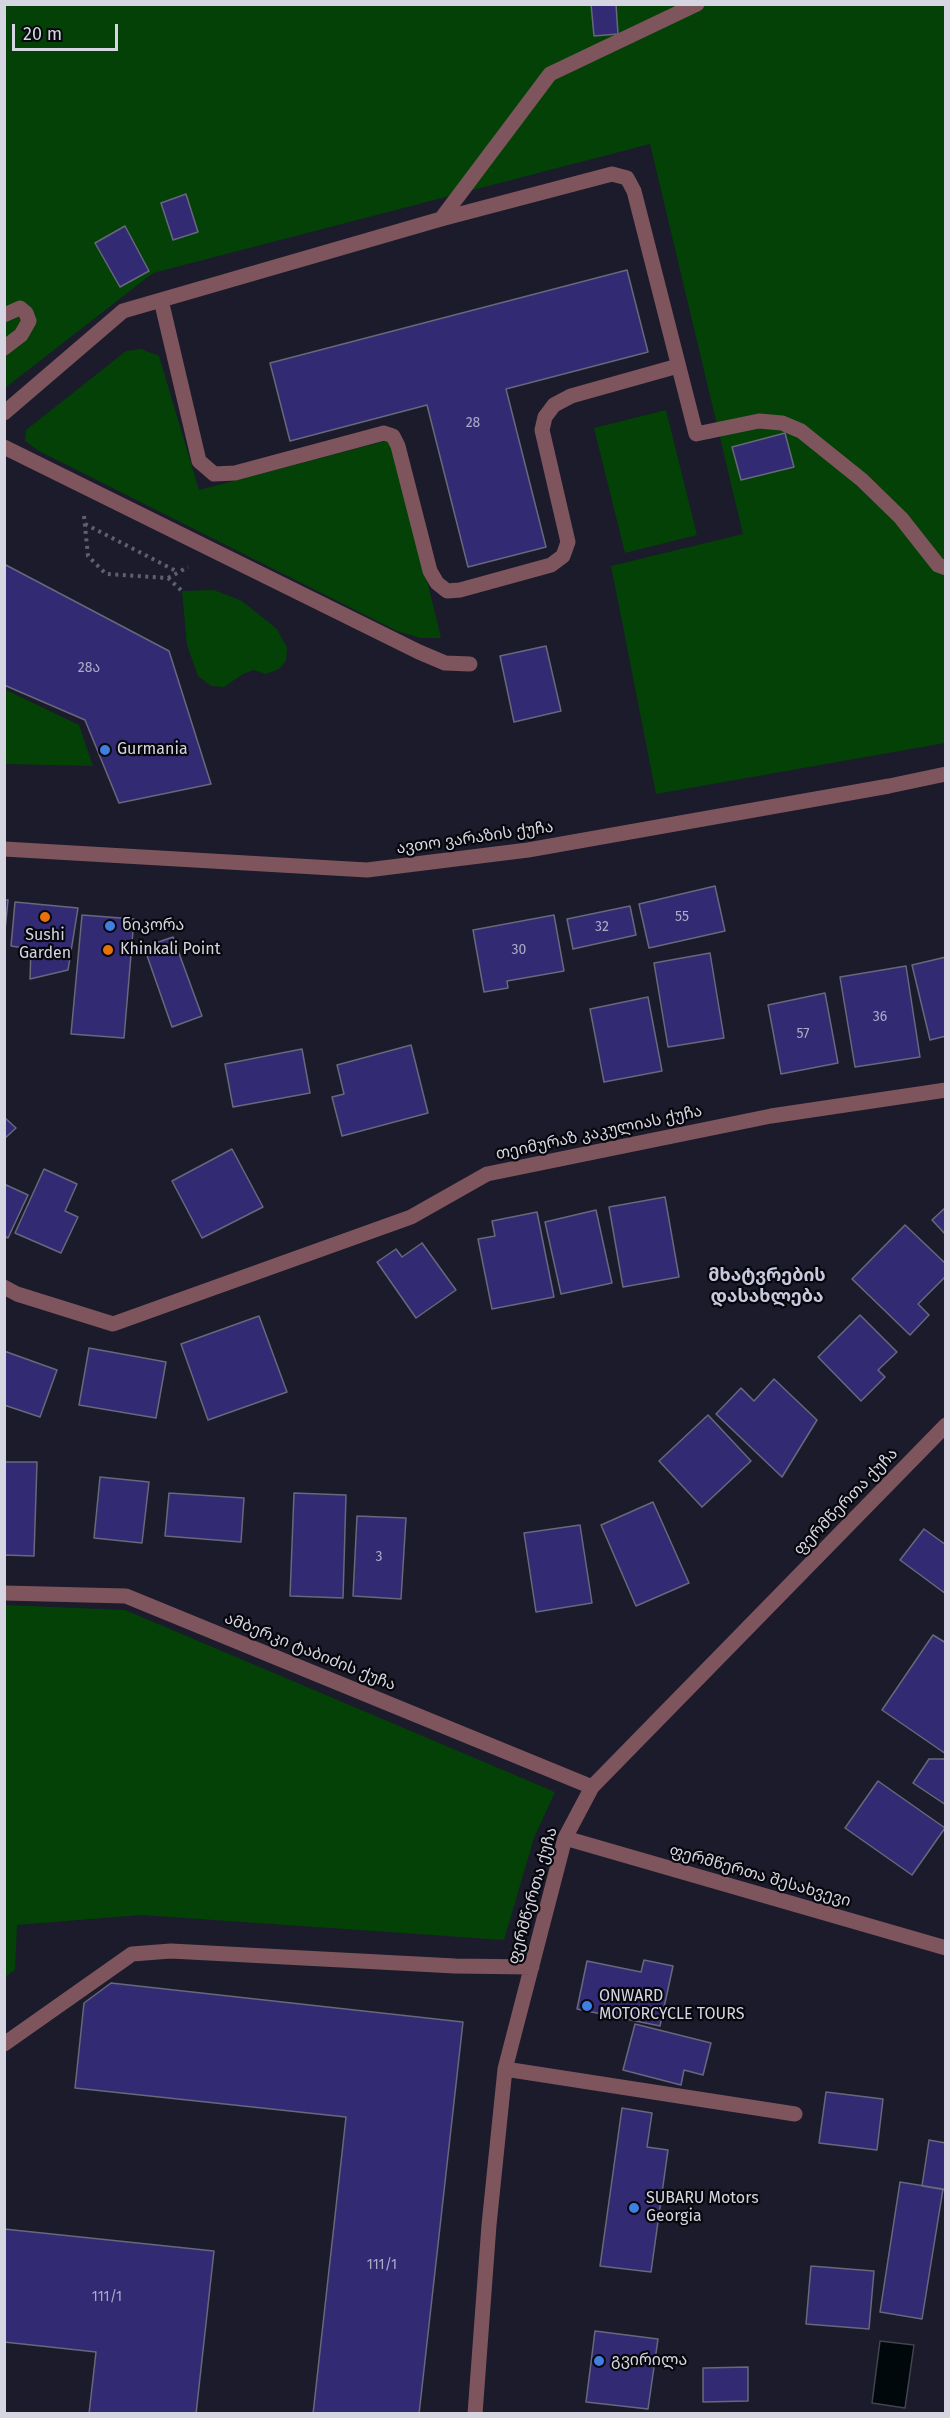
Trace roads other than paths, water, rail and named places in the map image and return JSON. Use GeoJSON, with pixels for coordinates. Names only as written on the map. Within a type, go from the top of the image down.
{"type":"FeatureCollection","features":[{"type":"Feature","properties":{"kind":"street"},"geometry":{"type":"LineString","coordinates":[[441,219],[550,74],[697,4]]}},
{"type":"Feature","properties":{"kind":"street"},"geometry":{"type":"LineString","coordinates":[[4,413],[123,311],[441,219],[612,174],[627,178],[634,191],[696,434],[759,421],[782,423],[801,431],[862,480],[901,518],[938,565],[945,568]]}},
{"type":"Feature","properties":{"kind":"street"},"geometry":{"type":"LineString","coordinates":[[161,300],[200,461],[214,474],[235,473],[384,433],[393,435],[398,446],[430,571],[437,583],[447,591],[460,590],[550,565],[563,556],[568,542],[542,430],[545,417],[554,405],[571,396],[678,366]]}},
{"type":"Feature","properties":{"kind":"street"},"geometry":{"type":"LineString","coordinates":[[4,315],[20,308],[26,313],[29,321],[21,335],[4,348]]}},
{"type":"Feature","properties":{"kind":"street"},"geometry":{"type":"LineString","coordinates":[[4,447],[419,652],[445,663],[470,664]]}},
{"type":"Feature","properties":{"kind":"street","name":"ავთო ვარაზის ქუჩა"},"geometry":{"type":"LineString","coordinates":[[4,849],[367,870],[528,850],[945,774]]}},
{"type":"Feature","properties":{"kind":"street","name":"თეიმურაზ კაკულიას ქუჩა"},"geometry":{"type":"LineString","coordinates":[[4,1287],[17,1294],[113,1324],[411,1217],[487,1174],[771,1116],[945,1090]]}},
{"type":"Feature","properties":{"kind":"street","name":"ფერმწერთა ქუჩა"},"geometry":{"type":"LineString","coordinates":[[475,2414],[489,2225],[505,2069],[565,1838],[592,1787],[945,1425]]}},
{"type":"Feature","properties":{"kind":"street","name":"ამბერკი ტაბიძის ქუჩა"},"geometry":{"type":"LineString","coordinates":[[4,1593],[126,1596],[592,1787]]}},
{"type":"Feature","properties":{"kind":"street","name":"ფერმწერთა შესახვევი"},"geometry":{"type":"LineString","coordinates":[[565,1838],[945,1948]]}},
{"type":"Feature","properties":{"kind":"street"},"geometry":{"type":"LineString","coordinates":[[4,2044],[132,1954],[171,1951],[455,1966],[532,1967]]}},
{"type":"Feature","properties":{"kind":"street"},"geometry":{"type":"LineString","coordinates":[[505,2069],[795,2114]]}},
{"type":"Feature","properties":{"kind":"place","name":"Gurmania"},"geometry":{"type":"Point","coordinates":[105,750]}},
{"type":"Feature","properties":{"kind":"place","name":"Sushi Garden"},"geometry":{"type":"Point","coordinates":[45,917]}},
{"type":"Feature","properties":{"kind":"place","name":"ნიკორა"},"geometry":{"type":"Point","coordinates":[110,926]}},
{"type":"Feature","properties":{"kind":"place","name":"Khinkali Point"},"geometry":{"type":"Point","coordinates":[108,950]}},
{"type":"Feature","properties":{"kind":"place","name":"ONWARD MOTORCYCLE TOURS"},"geometry":{"type":"Point","coordinates":[587,2006]}},
{"type":"Feature","properties":{"kind":"place","name":"SUBARU Motors Georgia"},"geometry":{"type":"Point","coordinates":[634,2208]}},
{"type":"Feature","properties":{"kind":"place","name":"გვირილა"},"geometry":{"type":"Point","coordinates":[599,2361]}},
{"type":"Feature","properties":{"kind":"district","name":"მხატვრების დასახლება"},"geometry":{"type":"Point","coordinates":[767,1286]}}]}
